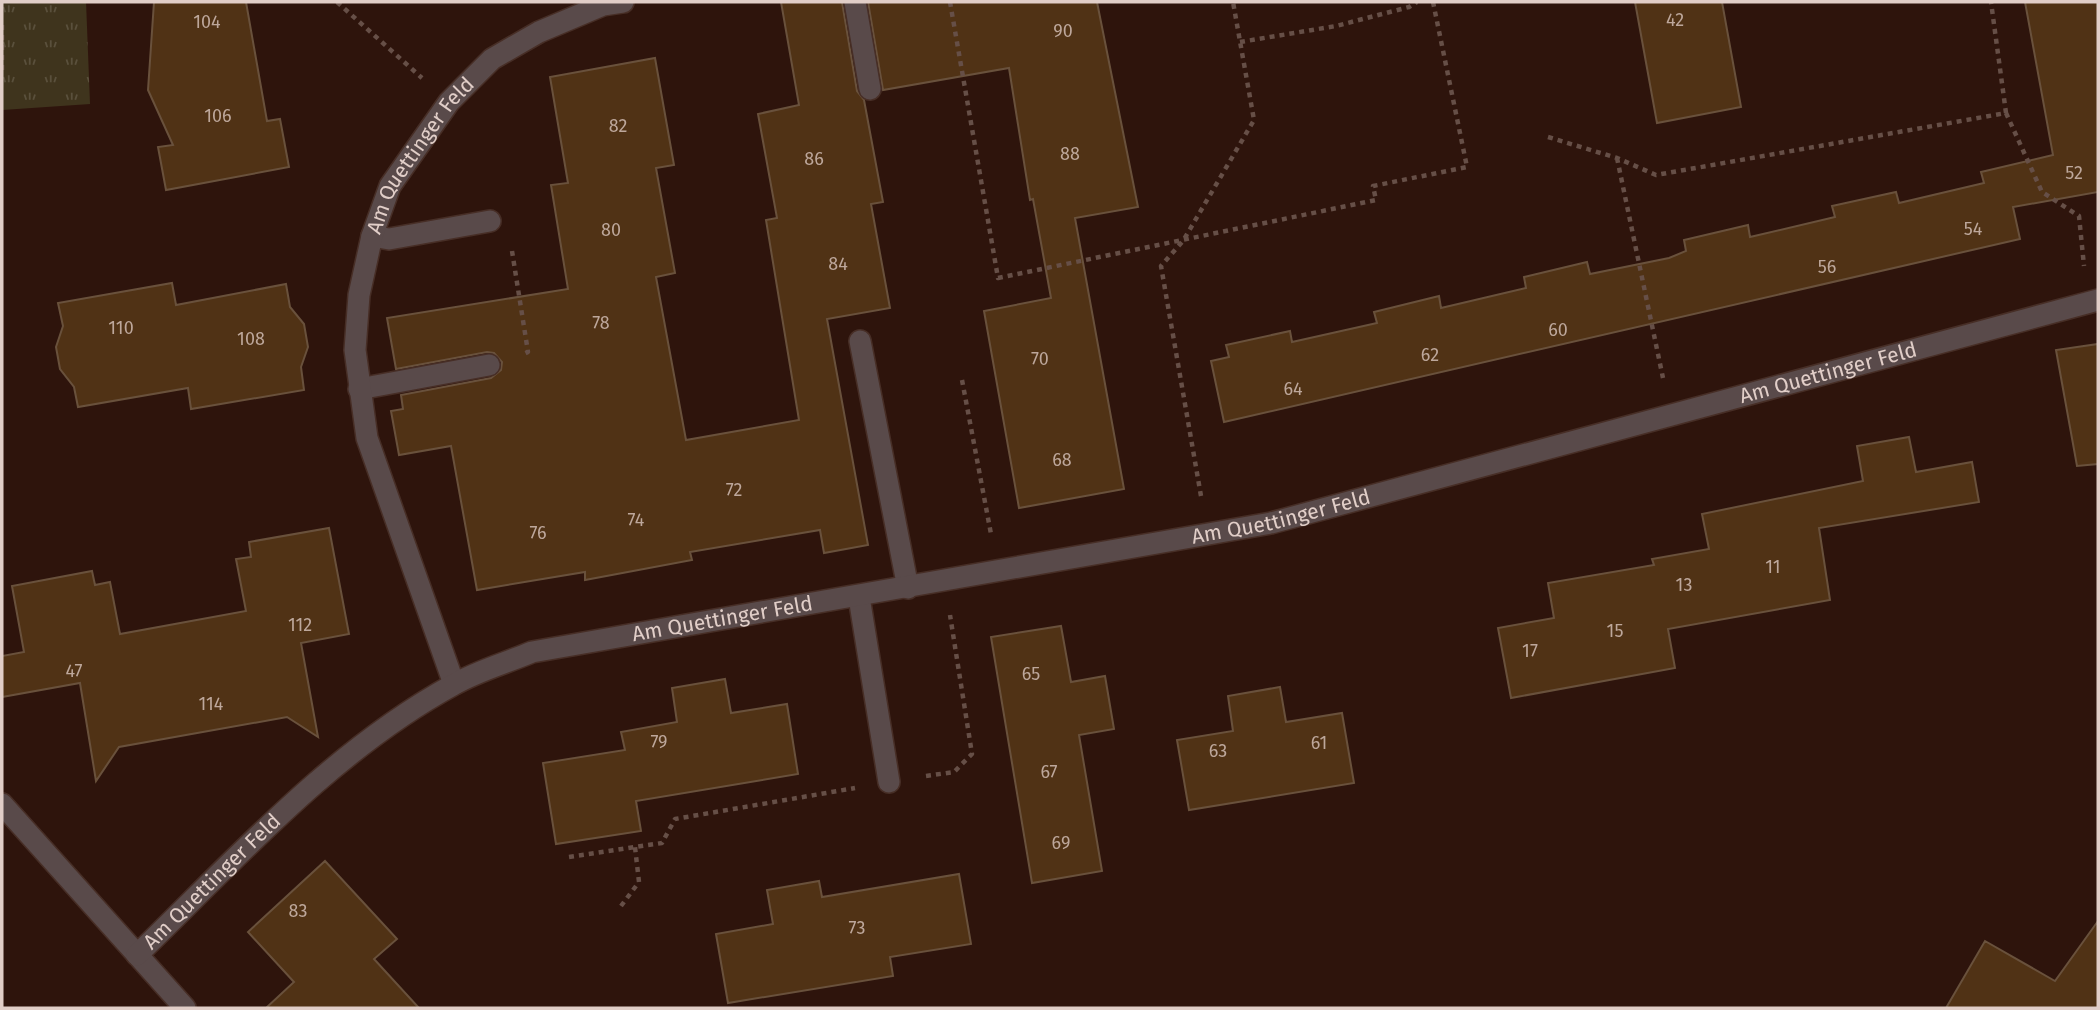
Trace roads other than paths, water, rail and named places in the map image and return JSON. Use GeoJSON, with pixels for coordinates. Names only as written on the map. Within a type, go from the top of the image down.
{"type":"FeatureCollection","features":[{"type":"Feature","properties":{"kind":"street","name":"Am Quettinger Feld"},"geometry":{"type":"LineString","coordinates":[[454,684],[367,438],[355,350],[359,295],[372,236],[390,186],[449,102],[492,60],[539,32],[603,5],[623,2]]}},
{"type":"Feature","properties":{"kind":"street"},"geometry":{"type":"LineString","coordinates":[[855,2],[870,89]]}},
{"type":"Feature","properties":{"kind":"street"},"geometry":{"type":"LineString","coordinates":[[372,236],[389,239],[490,221]]}},
{"type":"Feature","properties":{"kind":"street","name":"Am Quettinger Feld"},"geometry":{"type":"LineString","coordinates":[[137,955],[286,811],[376,733],[454,684],[532,652],[1271,523],[1670,413],[2093,301]]}},
{"type":"Feature","properties":{"kind":"street"},"geometry":{"type":"LineString","coordinates":[[860,341],[908,588]]}},
{"type":"Feature","properties":{"kind":"street"},"geometry":{"type":"LineString","coordinates":[[359,389],[489,365]]}},
{"type":"Feature","properties":{"kind":"street"},"geometry":{"type":"LineString","coordinates":[[859,597],[890,782]]}},
{"type":"Feature","properties":{"kind":"street"},"geometry":{"type":"LineString","coordinates":[[2,804],[185,1008]]}}]}
